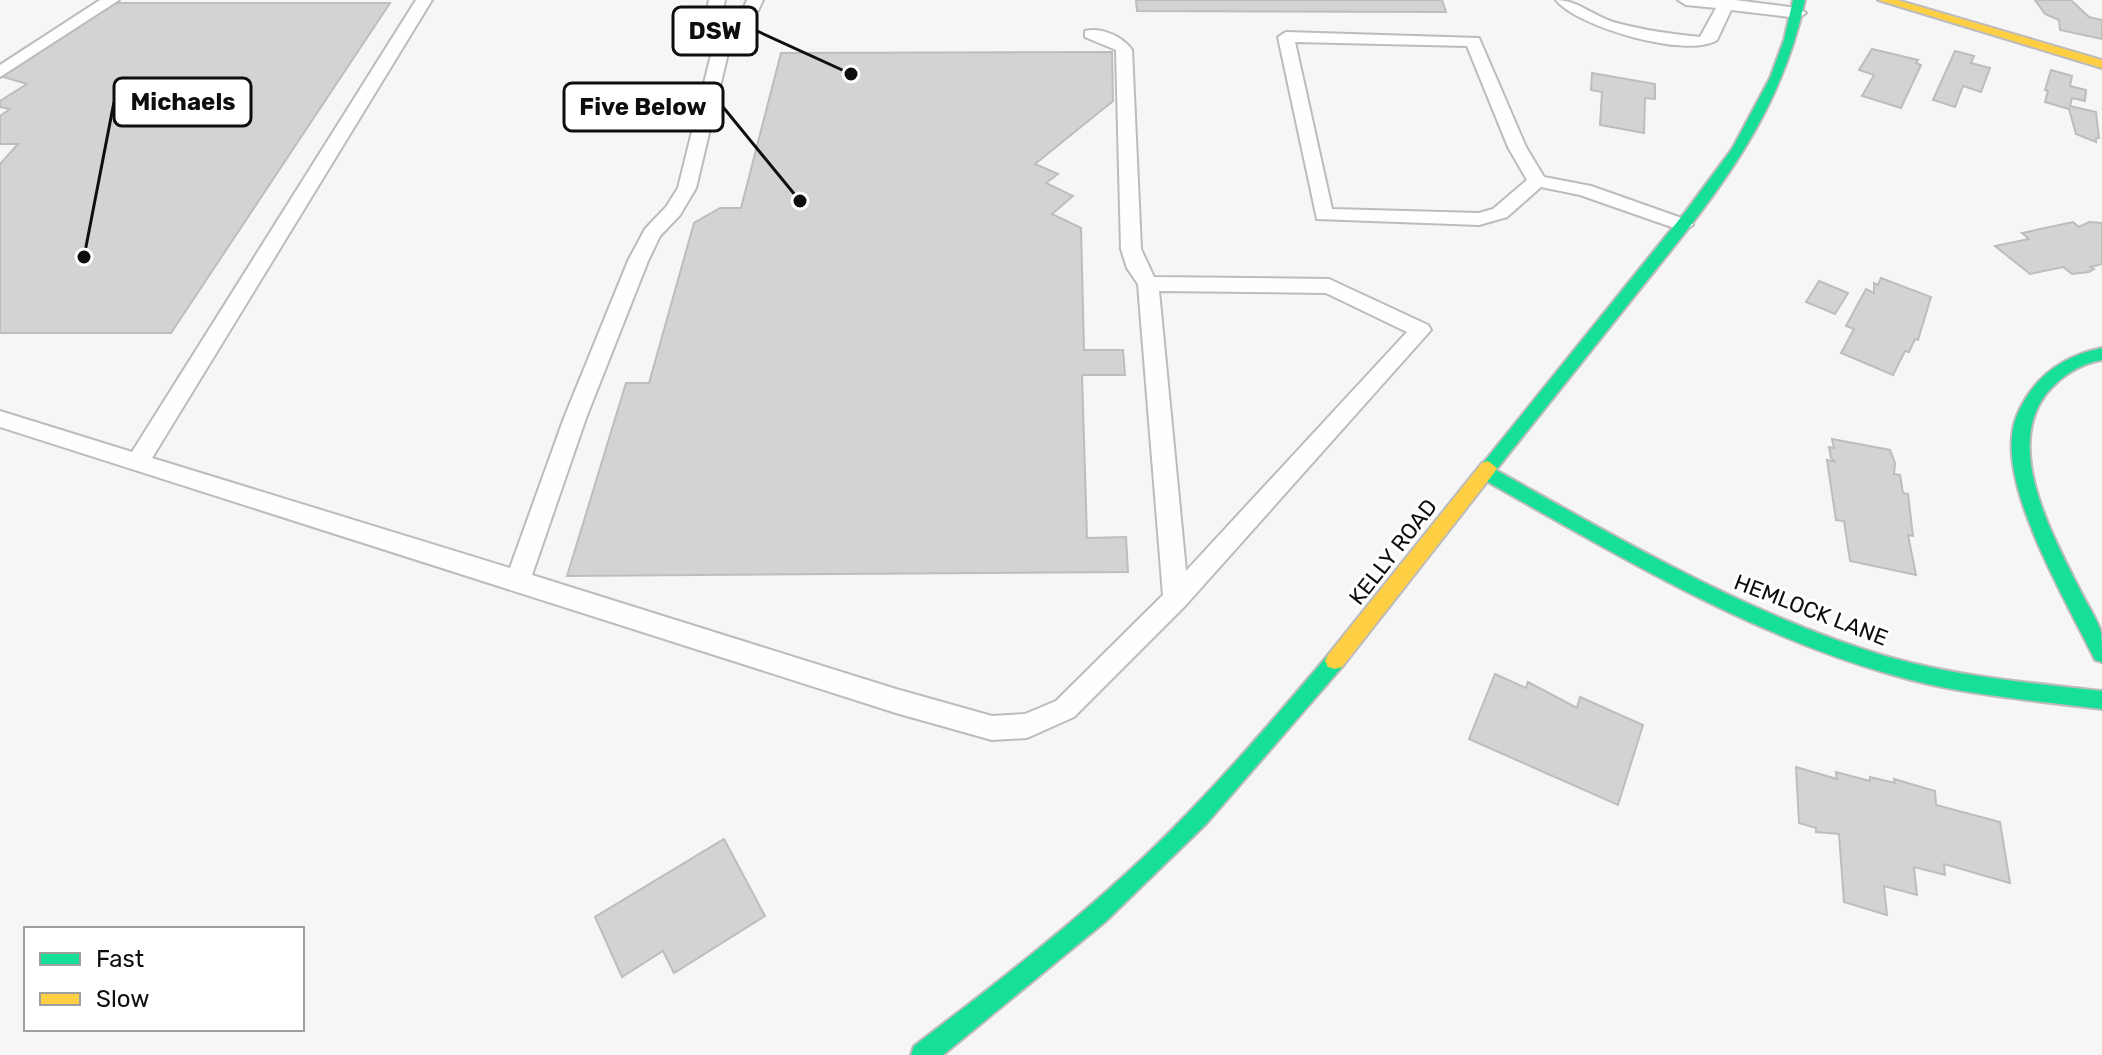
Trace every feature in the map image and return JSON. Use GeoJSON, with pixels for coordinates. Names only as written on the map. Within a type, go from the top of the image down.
{"type":"FeatureCollection","features":[{"type":"Feature","properties":{"kind":"street"},"geometry":{"type":"LineString","coordinates":[[1884,0],[2102,64]]}},
{"type":"Feature","properties":{"kind":"street","name":"KELLY ROAD"},"geometry":{"type":"LineString","coordinates":[[923,1055],[986,1007],[1088,921],[1179,837],[1265,745],[1368,623],[1683,225],[1756,123],[1779,77],[1799,6]]}},
{"type":"Feature","properties":{"kind":"street"},"geometry":{"type":"LineString","coordinates":[[2102,354],[2086,356],[2051,376],[2028,406],[2019,441],[2026,483],[2102,654]]}},
{"type":"Feature","properties":{"kind":"street","name":"HEMLOCK LANE"},"geometry":{"type":"LineString","coordinates":[[1485,472],[1712,597],[1769,624],[1832,648],[1895,667],[1959,681],[2102,700]]}},
{"type":"Feature","properties":{"kind":"lane"},"geometry":{"type":"LineString","coordinates":[[0,72],[111,0]]}},
{"type":"Feature","properties":{"kind":"lane"},"geometry":{"type":"LineString","coordinates":[[138,462],[424,0]]}},
{"type":"Feature","properties":{"kind":"lane"},"geometry":{"type":"LineString","coordinates":[[518,581],[575,418],[632,273],[652,233],[673,211],[687,188],[721,47],[712,22],[717,0]]}},
{"type":"Feature","properties":{"kind":"lane"},"geometry":{"type":"LineString","coordinates":[[721,47],[742,33],[749,23],[755,0]]}},
{"type":"Feature","properties":{"kind":"lane"},"geometry":{"type":"LineString","coordinates":[[1564,0],[1580,16],[1601,23],[1703,42],[1711,37],[1726,2]]}},
{"type":"Feature","properties":{"kind":"lane"},"geometry":{"type":"LineString","coordinates":[[1686,0],[1799,6]]}},
{"type":"Feature","properties":{"kind":"lane"},"geometry":{"type":"LineString","coordinates":[[1091,34],[1119,43],[1124,50],[1131,249],[1137,268],[1148,284],[1176,599]]}},
{"type":"Feature","properties":{"kind":"lane"},"geometry":{"type":"LineString","coordinates":[[1537,181],[1500,213],[1479,219],[1324,215],[1286,37],[1473,41],[1517,147],[1537,181],[1584,190],[1683,225]]}},
{"type":"Feature","properties":{"kind":"lane"},"geometry":{"type":"LineString","coordinates":[[0,419],[896,701],[992,728],[1027,726],[1065,709],[1176,599],[1421,330],[1329,286],[1148,284]]}},
{"type":"Feature","properties":{"kind":"building"},"geometry":{"type":"Polygon","coordinates":[[[1136,0],[1442,0],[1446,12],[1137,11],[1136,0]]]}},
{"type":"Feature","properties":{"kind":"building"},"geometry":{"type":"Polygon","coordinates":[[[2035,0],[2071,0],[2089,17],[2102,20],[2102,39],[2060,30],[2059,20],[2045,14],[2035,0]]]}},
{"type":"Feature","properties":{"kind":"building"},"geometry":{"type":"Polygon","coordinates":[[[115,3],[390,3],[171,333],[0,333],[0,164],[18,144],[0,144],[0,116],[10,109],[0,107],[0,101],[27,84],[0,76],[115,3]]]}},
{"type":"Feature","properties":{"kind":"building"},"geometry":{"type":"Polygon","coordinates":[[[1872,49],[1918,60],[1916,63],[1921,65],[1901,108],[1862,96],[1874,75],[1859,70],[1872,49]]]}},
{"type":"Feature","properties":{"kind":"building"},"geometry":{"type":"Polygon","coordinates":[[[1955,51],[1974,56],[1971,63],[1990,68],[1981,92],[1963,86],[1955,107],[1933,100],[1955,51]]]}},
{"type":"Feature","properties":{"kind":"building"},"geometry":{"type":"Polygon","coordinates":[[[1112,52],[1113,101],[1035,164],[1058,174],[1046,183],[1073,196],[1052,214],[1081,228],[1084,350],[1123,350],[1125,375],[1082,375],[1087,538],[1126,537],[1128,572],[567,576],[626,383],[649,383],[694,223],[720,208],[741,208],[781,53],[1112,52]]]}},
{"type":"Feature","properties":{"kind":"building"},"geometry":{"type":"Polygon","coordinates":[[[2051,70],[2072,76],[2070,86],[2086,90],[2085,101],[2072,98],[2070,106],[2096,112],[2099,138],[2096,142],[2076,134],[2069,109],[2045,102],[2051,70]]]}},
{"type":"Feature","properties":{"kind":"building"},"geometry":{"type":"Polygon","coordinates":[[[1592,73],[1655,84],[1655,99],[1645,98],[1644,133],[1600,125],[1602,92],[1591,90],[1592,73]]]}},
{"type":"Feature","properties":{"kind":"building"},"geometry":{"type":"Polygon","coordinates":[[[2073,222],[2079,227],[2089,222],[2102,223],[2102,264],[2091,267],[2094,269],[2089,272],[2072,274],[2063,267],[2030,274],[1995,246],[2029,239],[2022,233],[2073,222]]]}},
{"type":"Feature","properties":{"kind":"building"},"geometry":{"type":"Polygon","coordinates":[[[1881,278],[1931,297],[1918,340],[1915,339],[1909,352],[1905,351],[1893,375],[1841,353],[1854,329],[1846,326],[1866,289],[1874,293],[1874,283],[1878,285],[1881,278]]]}},
{"type":"Feature","properties":{"kind":"building"},"geometry":{"type":"Polygon","coordinates":[[[1819,281],[1848,293],[1835,314],[1806,302],[1819,281]]]}},
{"type":"Feature","properties":{"kind":"building"},"geometry":{"type":"Polygon","coordinates":[[[1832,439],[1890,450],[1895,463],[1894,474],[1900,475],[1903,493],[1908,494],[1913,536],[1908,535],[1916,575],[1850,561],[1844,521],[1836,520],[1827,460],[1836,462],[1831,458],[1829,447],[1834,448],[1832,439]]]}},
{"type":"Feature","properties":{"kind":"building"},"geometry":{"type":"Polygon","coordinates":[[[1495,674],[1526,688],[1528,682],[1577,708],[1580,697],[1643,725],[1618,805],[1469,739],[1495,674]]]}},
{"type":"Feature","properties":{"kind":"building"},"geometry":{"type":"Polygon","coordinates":[[[1796,767],[1837,779],[1836,772],[1870,781],[1870,777],[1895,783],[1894,779],[1935,791],[1936,805],[2000,822],[2010,883],[1944,864],[1945,875],[1914,867],[1917,895],[1884,886],[1887,915],[1844,902],[1839,834],[1816,832],[1816,828],[1799,823],[1796,767]]]}},
{"type":"Feature","properties":{"kind":"building"},"geometry":{"type":"Polygon","coordinates":[[[724,839],[765,916],[674,973],[663,951],[622,977],[595,917],[724,839]]]}},
{"type":"Feature","properties":{"kind":"traffic: fast"},"geometry":{"type":"LineString","coordinates":[[1488,468],[1691,215],[1739,149],[1777,78],[1799,0]]}},
{"type":"Feature","properties":{"kind":"traffic: fast"},"geometry":{"type":"LineString","coordinates":[[2102,354],[2070,365],[2050,380],[2027,412],[2020,442],[2022,466],[2039,521],[2102,654]]}},
{"type":"Feature","properties":{"kind":"traffic: fast"},"geometry":{"type":"LineString","coordinates":[[1485,472],[1683,581],[1838,649],[1917,673],[1996,687],[2102,700]]}},
{"type":"Feature","properties":{"kind":"traffic: fast"},"geometry":{"type":"LineString","coordinates":[[923,1055],[1069,939],[1125,890],[1200,816],[1335,661]]}},
{"type":"Feature","properties":{"kind":"traffic: slow"},"geometry":{"type":"LineString","coordinates":[[1884,0],[2102,64]]}},
{"type":"Feature","properties":{"kind":"traffic: slow"},"geometry":{"type":"LineString","coordinates":[[1335,661],[1488,468]]}},
{"type":"Feature","properties":{"kind":"place","name":"DSW"},"geometry":{"type":"Point","coordinates":[851,74]}},
{"type":"Feature","properties":{"kind":"place","name":"Five Below"},"geometry":{"type":"Point","coordinates":[800,201]}},
{"type":"Feature","properties":{"kind":"place","name":"Michaels"},"geometry":{"type":"Point","coordinates":[84,257]}}]}
